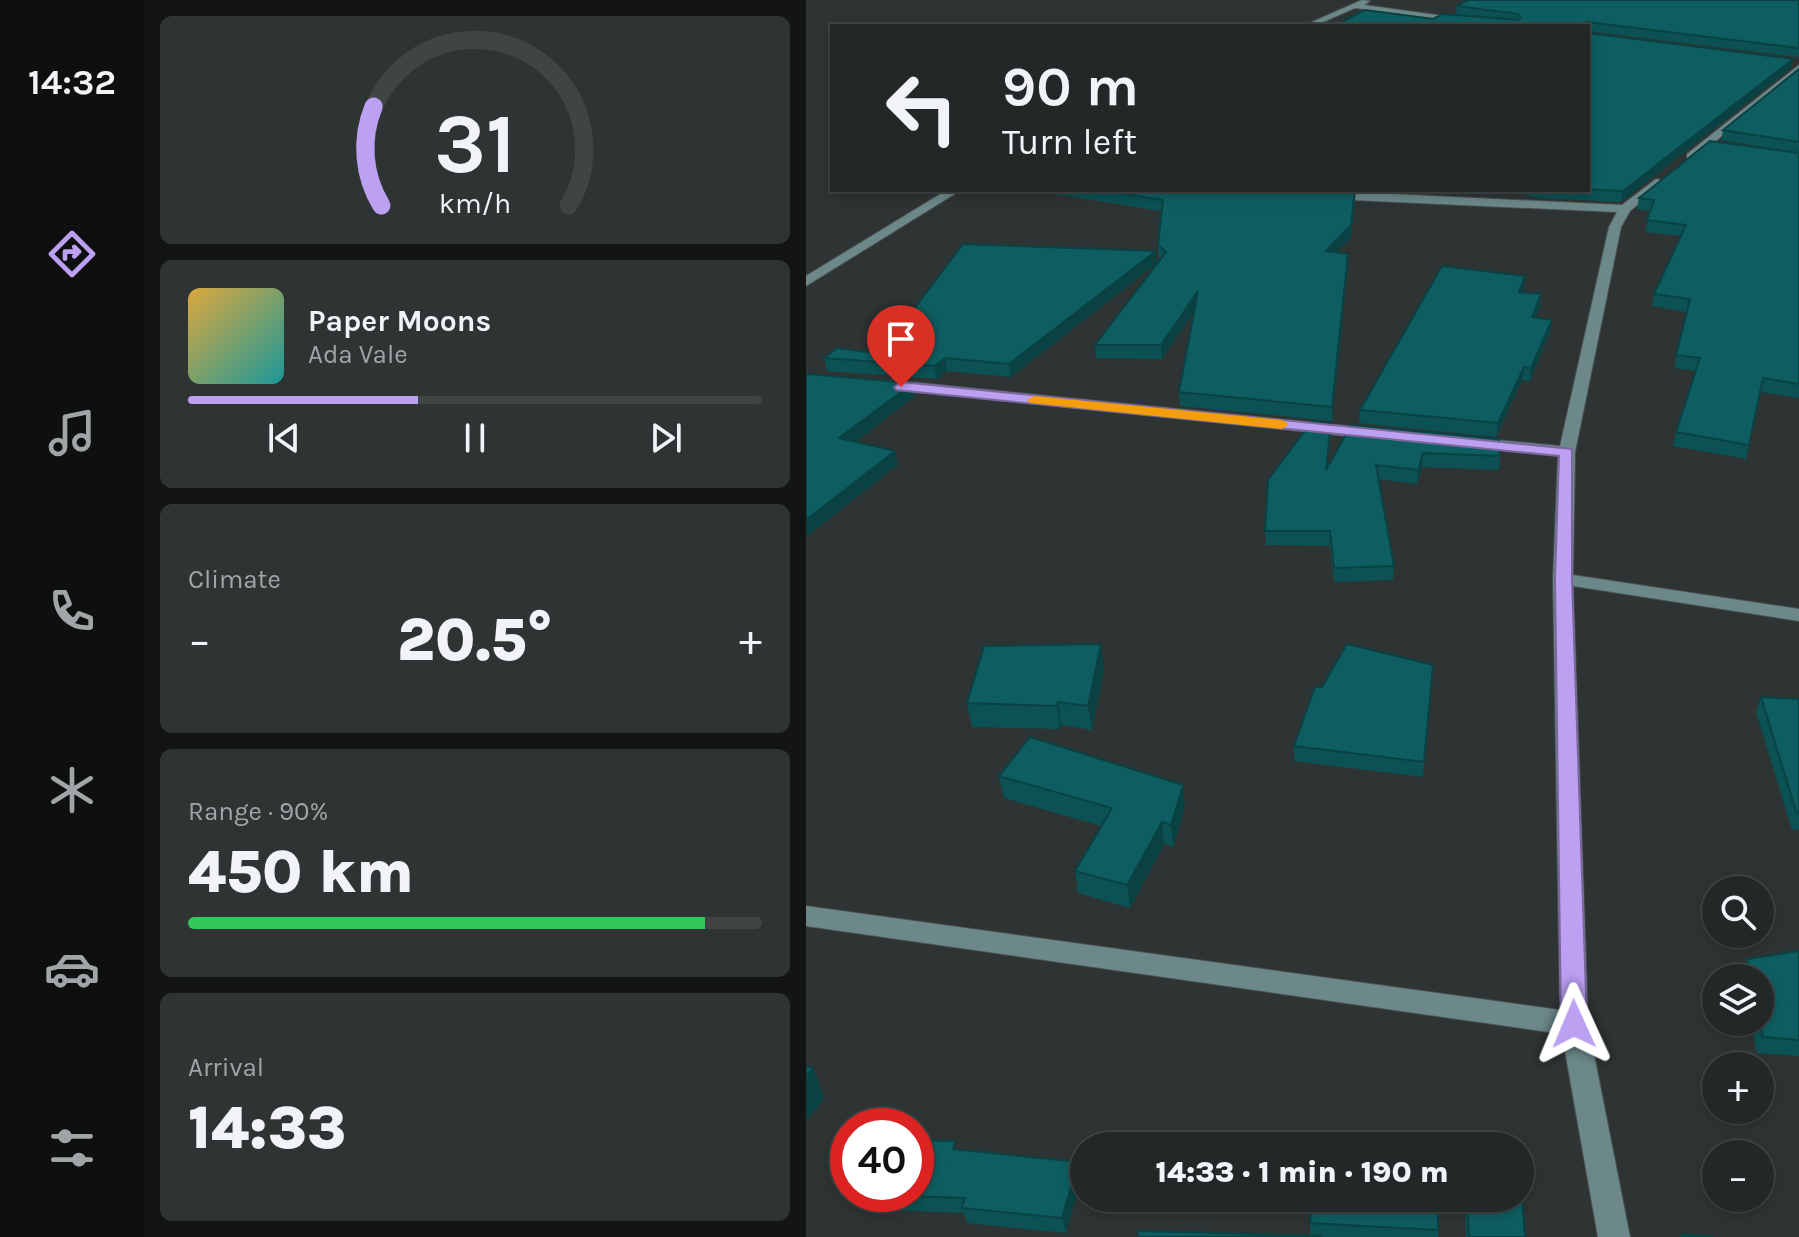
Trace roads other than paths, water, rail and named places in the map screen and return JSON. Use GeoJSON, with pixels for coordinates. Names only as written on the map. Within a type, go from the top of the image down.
{"type":"FeatureCollection","features":[{"type":"Feature","properties":{"kind":"street"},"geometry":{"type":"LineString","coordinates":[[1312,24],[1369,0]]}},
{"type":"Feature","properties":{"kind":"street"},"geometry":{"type":"LineString","coordinates":[[1355,6],[1497,24]]}},
{"type":"Feature","properties":{"kind":"street"},"geometry":{"type":"LineString","coordinates":[[1614,1237],[1574,1024],[1563,579],[1567,452],[1615,227],[1625,209],[1713,146],[1794,64]]}},
{"type":"Feature","properties":{"kind":"street"},"geometry":{"type":"LineString","coordinates":[[806,282],[952,192]]}},
{"type":"Feature","properties":{"kind":"street"},"geometry":{"type":"LineString","coordinates":[[1323,195],[1625,209]]}},
{"type":"Feature","properties":{"kind":"street"},"geometry":{"type":"LineString","coordinates":[[869,383],[1392,435]]}},
{"type":"Feature","properties":{"kind":"street"},"geometry":{"type":"LineString","coordinates":[[1456,441],[1567,452]]}},
{"type":"Feature","properties":{"kind":"street"},"geometry":{"type":"LineString","coordinates":[[1563,579],[1799,615]]}},
{"type":"Feature","properties":{"kind":"street"},"geometry":{"type":"LineString","coordinates":[[806,916],[1574,1024]]}}]}
